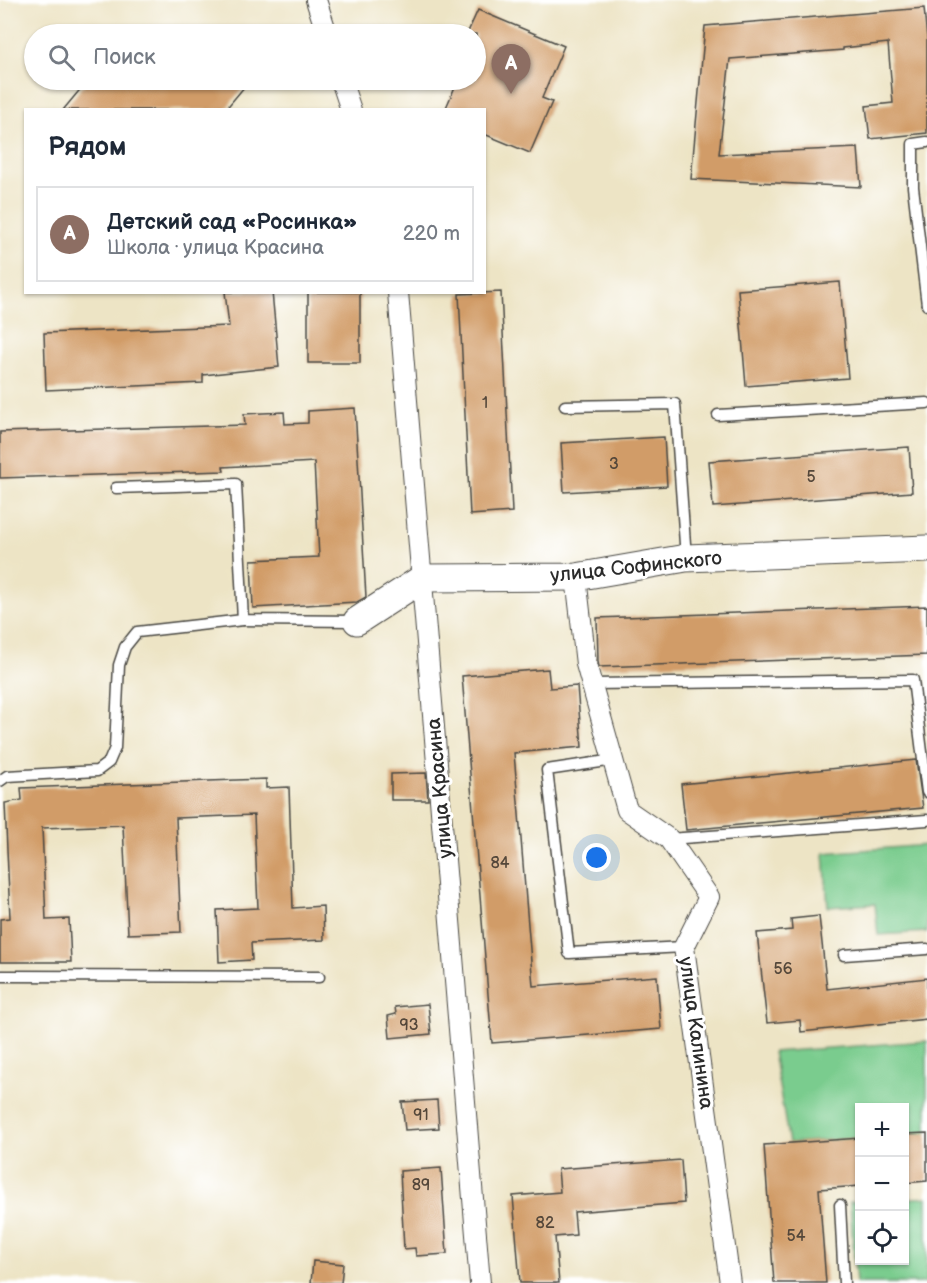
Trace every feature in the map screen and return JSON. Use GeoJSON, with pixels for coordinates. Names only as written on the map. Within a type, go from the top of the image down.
{"type":"FeatureCollection","features":[{"type":"Feature","properties":{"kind":"street"},"geometry":{"type":"LineString","coordinates":[[316,0],[324,24]]}},
{"type":"Feature","properties":{"kind":"street"},"geometry":{"type":"LineString","coordinates":[[344,90],[350,108]]}},
{"type":"Feature","properties":{"kind":"street","name":"улица Красина"},"geometry":{"type":"LineString","coordinates":[[398,294],[480,1283]]}},
{"type":"Feature","properties":{"kind":"street","name":"улица Софинского"},"geometry":{"type":"LineString","coordinates":[[423,578],[576,577],[686,558],[927,549]]}},
{"type":"Feature","properties":{"kind":"street","name":"улица Калинина"},"geometry":{"type":"LineString","coordinates":[[576,577],[586,664],[627,810],[669,839],[710,897],[684,947],[730,1283]]}},
{"type":"Feature","properties":{"kind":"street"},"geometry":{"type":"LineString","coordinates":[[357,621],[423,578]]}},
{"type":"Feature","properties":{"kind":"lane"},"geometry":{"type":"LineString","coordinates":[[927,142],[913,144],[913,187],[927,305]]}},
{"type":"Feature","properties":{"kind":"lane"},"geometry":{"type":"LineString","coordinates":[[718,415],[927,403]]}},
{"type":"Feature","properties":{"kind":"lane"},"geometry":{"type":"LineString","coordinates":[[565,406],[675,404],[686,558]]}},
{"type":"Feature","properties":{"kind":"lane"},"geometry":{"type":"LineString","coordinates":[[116,489],[237,484],[243,620]]}},
{"type":"Feature","properties":{"kind":"lane"},"geometry":{"type":"LineString","coordinates":[[0,782],[7,776],[97,771],[109,762],[115,748],[119,665],[125,647],[137,632],[243,620],[357,621]]}},
{"type":"Feature","properties":{"kind":"lane"},"geometry":{"type":"LineString","coordinates":[[592,684],[913,680],[927,792]]}},
{"type":"Feature","properties":{"kind":"lane"},"geometry":{"type":"LineString","coordinates":[[614,760],[547,770],[569,953],[684,947]]}},
{"type":"Feature","properties":{"kind":"lane"},"geometry":{"type":"LineString","coordinates":[[669,839],[927,820]]}},
{"type":"Feature","properties":{"kind":"lane"},"geometry":{"type":"LineString","coordinates":[[844,955],[927,949]]}},
{"type":"Feature","properties":{"kind":"lane"},"geometry":{"type":"LineString","coordinates":[[0,976],[319,977]]}},
{"type":"Feature","properties":{"kind":"lane"},"geometry":{"type":"LineString","coordinates":[[840,1205],[844,1283]]}},
{"type":"Feature","properties":{"kind":"green space"},"geometry":{"type":"Polygon","coordinates":[[[927,845],[927,932],[878,935],[875,904],[828,907],[824,853],[927,845]]]}},
{"type":"Feature","properties":{"kind":"green space"},"geometry":{"type":"Polygon","coordinates":[[[927,1041],[927,1133],[909,1134],[909,1103],[855,1103],[855,1138],[789,1143],[773,1052],[927,1041]]]}},
{"type":"Feature","properties":{"kind":"green space"},"geometry":{"type":"Polygon","coordinates":[[[927,1197],[927,1283],[856,1283],[850,1202],[855,1202],[855,1265],[909,1265],[909,1199],[927,1197]]]}},
{"type":"Feature","properties":{"kind":"building"},"geometry":{"type":"Polygon","coordinates":[[[924,8],[927,39],[927,133],[870,139],[866,106],[893,103],[888,43],[843,48],[843,50],[730,59],[719,154],[858,148],[861,187],[691,179],[705,26],[924,8]]]}},
{"type":"Feature","properties":{"kind":"building"},"geometry":{"type":"Polygon","coordinates":[[[478,10],[564,46],[542,98],[552,102],[530,153],[486,135],[486,108],[446,108],[454,90],[486,90],[486,24],[472,24],[478,10]]]}},
{"type":"Feature","properties":{"kind":"building"},"geometry":{"type":"Polygon","coordinates":[[[80,90],[242,90],[227,108],[65,108],[80,90]]]}},
{"type":"Feature","properties":{"kind":"building"},"geometry":{"type":"Polygon","coordinates":[[[840,282],[848,378],[746,386],[738,290],[840,282]]]}},
{"type":"Feature","properties":{"kind":"building"},"geometry":{"type":"Polygon","coordinates":[[[501,292],[512,512],[470,515],[459,294],[501,292]]]}},
{"type":"Feature","properties":{"kind":"building"},"geometry":{"type":"Polygon","coordinates":[[[225,294],[272,294],[279,367],[203,375],[203,383],[46,390],[44,333],[229,326],[225,294]]]}},
{"type":"Feature","properties":{"kind":"building"},"geometry":{"type":"Polygon","coordinates":[[[308,294],[360,294],[360,363],[308,363],[308,294]]]}},
{"type":"Feature","properties":{"kind":"building"},"geometry":{"type":"Polygon","coordinates":[[[355,408],[366,597],[357,602],[253,608],[251,560],[319,557],[314,462],[223,467],[224,471],[0,478],[0,432],[245,425],[244,414],[284,412],[285,424],[308,423],[308,411],[355,408]]]}},
{"type":"Feature","properties":{"kind":"building"},"geometry":{"type":"Polygon","coordinates":[[[664,437],[667,486],[564,492],[561,443],[664,437]]]}},
{"type":"Feature","properties":{"kind":"building"},"geometry":{"type":"Polygon","coordinates":[[[909,447],[912,492],[713,507],[709,461],[909,447]]]}},
{"type":"Feature","properties":{"kind":"building"},"geometry":{"type":"Polygon","coordinates":[[[927,606],[927,655],[599,667],[598,662],[597,618],[927,606]]]}},
{"type":"Feature","properties":{"kind":"building"},"geometry":{"type":"Polygon","coordinates":[[[548,669],[550,688],[577,686],[582,747],[514,753],[533,986],[657,976],[661,1029],[492,1043],[462,676],[548,669]]]}},
{"type":"Feature","properties":{"kind":"building"},"geometry":{"type":"Polygon","coordinates":[[[916,760],[923,808],[686,830],[681,784],[916,760]]]}},
{"type":"Feature","properties":{"kind":"building"},"geometry":{"type":"Polygon","coordinates":[[[426,773],[428,800],[391,800],[391,774],[426,773]]]}},
{"type":"Feature","properties":{"kind":"building"},"geometry":{"type":"Polygon","coordinates":[[[266,779],[266,788],[289,787],[293,908],[323,906],[324,940],[251,943],[252,960],[219,962],[217,910],[258,908],[254,815],[176,818],[181,932],[128,934],[123,825],[42,828],[46,920],[69,919],[71,962],[0,962],[0,919],[10,918],[5,803],[22,800],[21,788],[266,779]]]}},
{"type":"Feature","properties":{"kind":"building"},"geometry":{"type":"Polygon","coordinates":[[[819,916],[827,989],[927,978],[927,1019],[801,1032],[800,1020],[767,1023],[757,933],[792,930],[791,919],[819,916]]]}},
{"type":"Feature","properties":{"kind":"building"},"geometry":{"type":"Polygon","coordinates":[[[428,1004],[431,1034],[390,1038],[388,1016],[396,1014],[395,1007],[428,1004]]]}},
{"type":"Feature","properties":{"kind":"building"},"geometry":{"type":"Polygon","coordinates":[[[437,1100],[439,1128],[405,1130],[402,1102],[437,1100]]]}},
{"type":"Feature","properties":{"kind":"building"},"geometry":{"type":"Polygon","coordinates":[[[927,1133],[927,1181],[909,1183],[909,1134],[927,1133]]]}},
{"type":"Feature","properties":{"kind":"building"},"geometry":{"type":"Polygon","coordinates":[[[855,1138],[855,1186],[819,1189],[826,1283],[774,1283],[764,1145],[855,1138]]]}},
{"type":"Feature","properties":{"kind":"building"},"geometry":{"type":"Polygon","coordinates":[[[681,1160],[684,1203],[574,1212],[576,1235],[555,1237],[559,1283],[520,1283],[513,1196],[560,1192],[558,1169],[681,1160]]]}},
{"type":"Feature","properties":{"kind":"building"},"geometry":{"type":"Polygon","coordinates":[[[441,1168],[447,1254],[416,1256],[415,1248],[404,1249],[400,1171],[441,1168]]]}},
{"type":"Feature","properties":{"kind":"building"},"geometry":{"type":"Polygon","coordinates":[[[313,1261],[343,1264],[341,1283],[311,1283],[313,1261]]]}},
{"type":"Feature","properties":{"kind":"place","name":"Детский сад «Росинка»"},"geometry":{"type":"Point","coordinates":[511,94]}}]}
